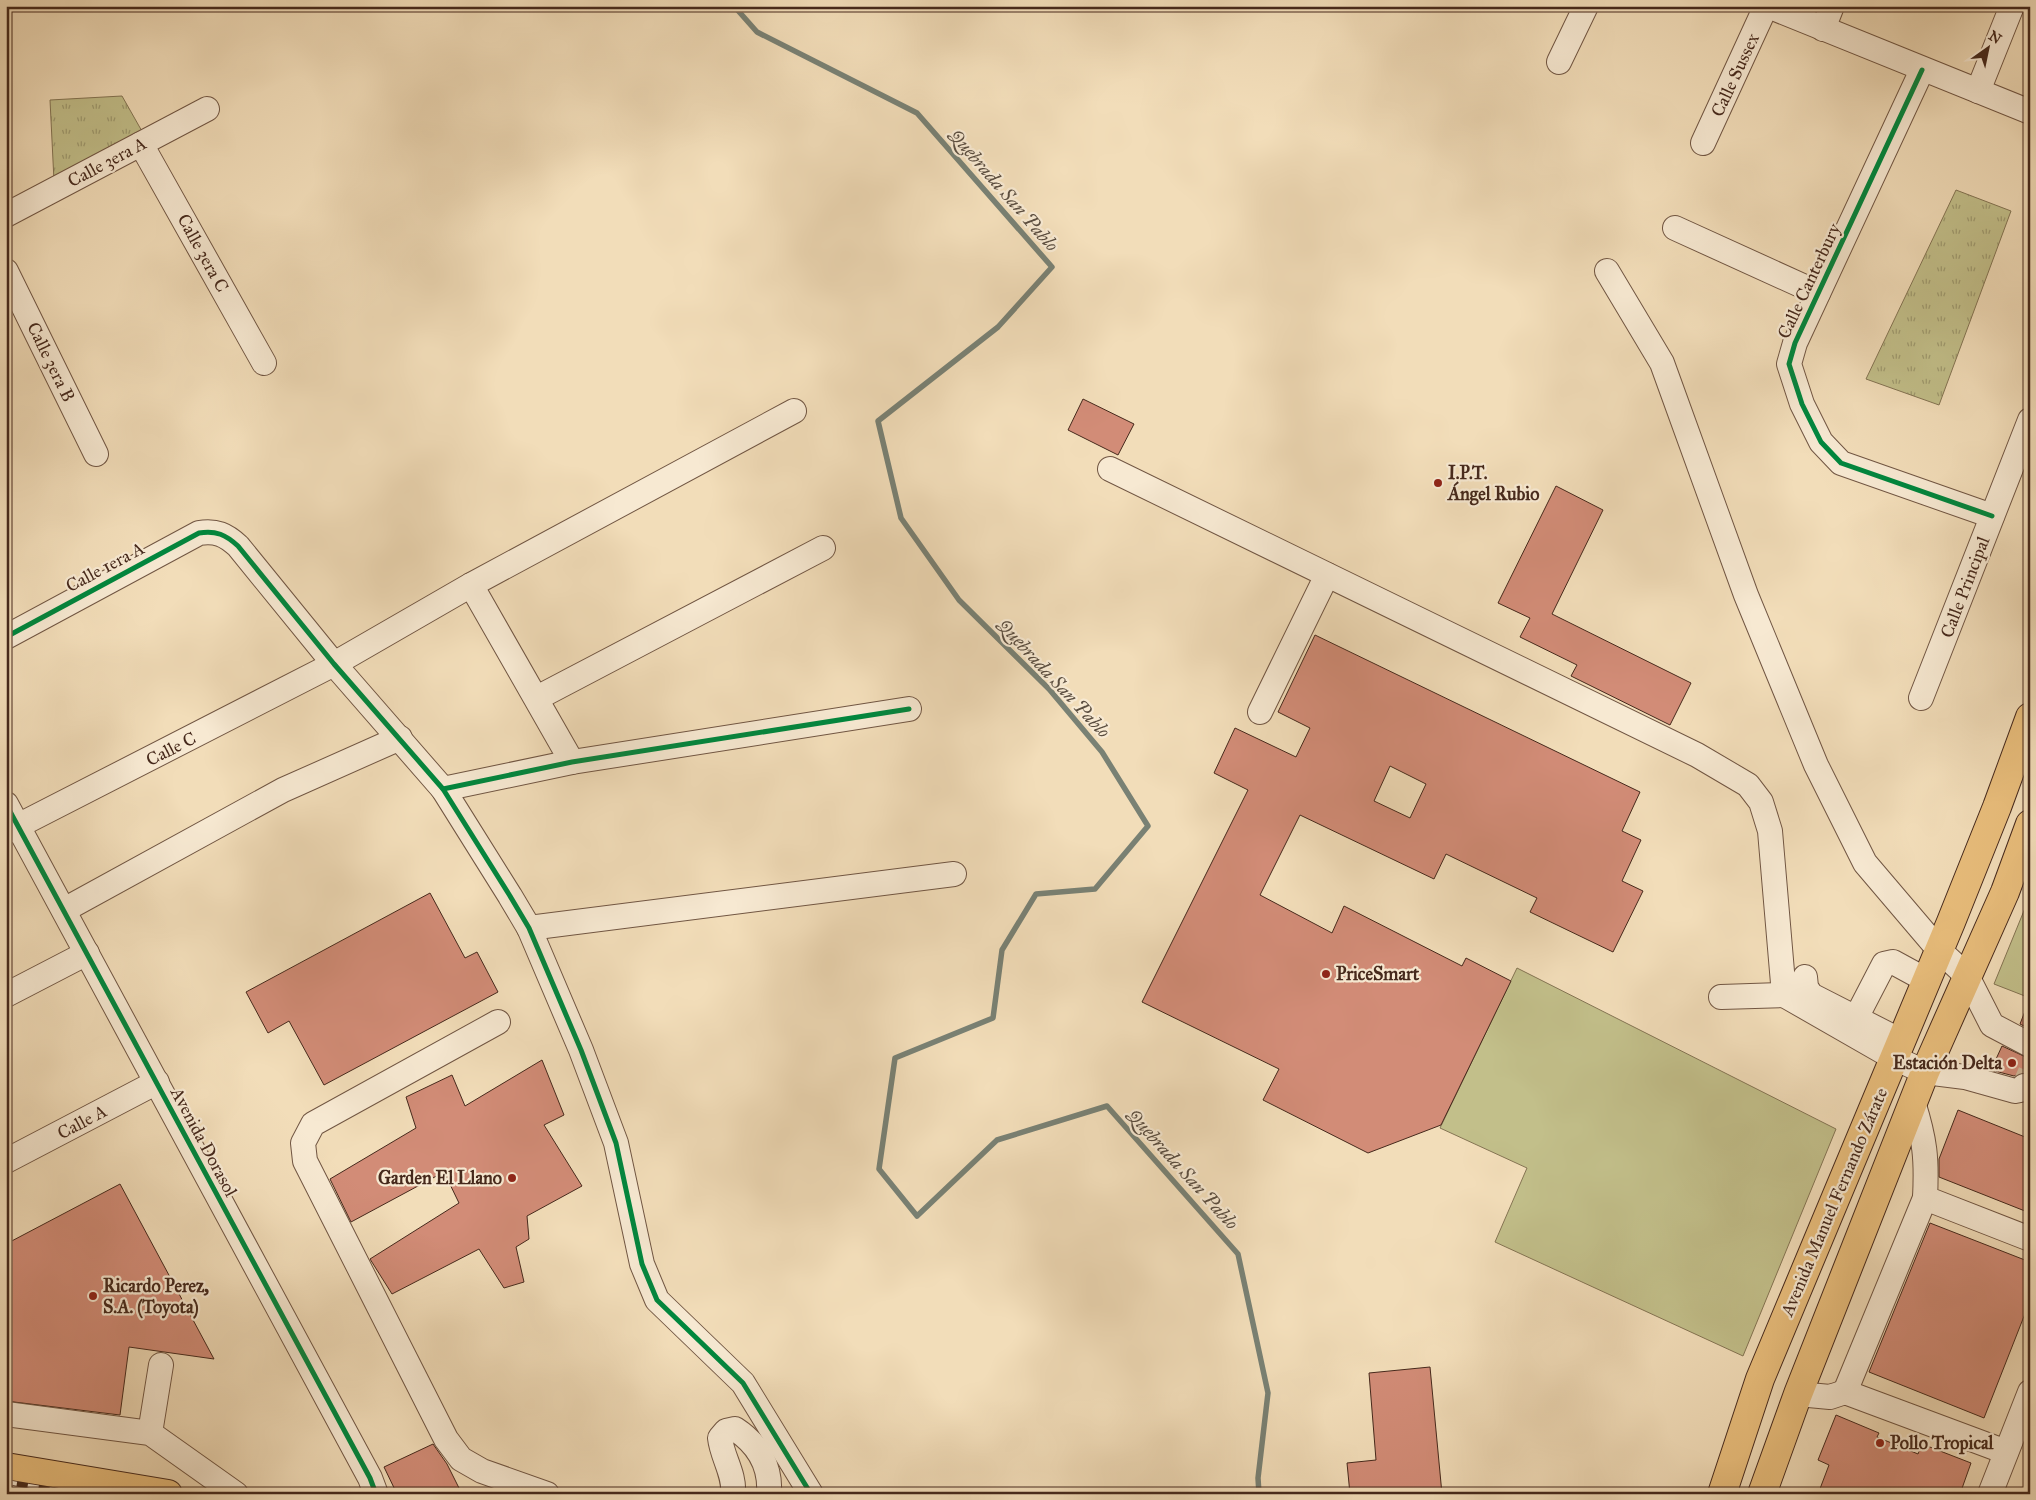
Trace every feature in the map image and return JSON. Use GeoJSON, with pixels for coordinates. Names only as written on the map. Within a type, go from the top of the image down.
{"type":"FeatureCollection","features":[{"type":"Feature","properties":{"kind":"main road","name":"Avenida Manuel Fernando Zárate"},"geometry":{"type":"LineString","coordinates":[[1722,1494],[1760,1379],[1997,808],[2030,717]]}},
{"type":"Feature","properties":{"kind":"main road"},"geometry":{"type":"LineString","coordinates":[[1997,808],[2030,777]]}},
{"type":"Feature","properties":{"kind":"main road","name":"Avenida Manuel Fernando Zárate"},"geometry":{"type":"LineString","coordinates":[[1764,1493],[1798,1394],[1913,1102],[1966,976],[2005,892],[2030,824]]}},
{"type":"Feature","properties":{"kind":"main road"},"geometry":{"type":"LineString","coordinates":[[2005,892],[2030,850]]}},
{"type":"Feature","properties":{"kind":"main road"},"geometry":{"type":"LineString","coordinates":[[1760,1379],[1798,1394]]}},
{"type":"Feature","properties":{"kind":"main road"},"geometry":{"type":"LineString","coordinates":[[6,1467],[168,1494]]}},
{"type":"Feature","properties":{"kind":"street"},"geometry":{"type":"LineString","coordinates":[[1559,62],[1586,6]]}},
{"type":"Feature","properties":{"kind":"street"},"geometry":{"type":"LineString","coordinates":[[1767,6],[2030,112]]}},
{"type":"Feature","properties":{"kind":"street","name":"Calle Sussex"},"geometry":{"type":"LineString","coordinates":[[1703,144],[1767,6]]}},
{"type":"Feature","properties":{"kind":"street"},"geometry":{"type":"LineString","coordinates":[[1823,29],[1832,6]]}},
{"type":"Feature","properties":{"kind":"street"},"geometry":{"type":"LineString","coordinates":[[1978,91],[2012,6]]}},
{"type":"Feature","properties":{"kind":"street","name":"Calle Canterbury"},"geometry":{"type":"LineString","coordinates":[[1922,70],[1795,343],[1789,364],[1802,404],[1821,442],[1841,463],[1992,516]]}},
{"type":"Feature","properties":{"kind":"street","name":"Calle 3era A"},"geometry":{"type":"LineString","coordinates":[[6,215],[207,109]]}},
{"type":"Feature","properties":{"kind":"street","name":"Calle 3era C"},"geometry":{"type":"LineString","coordinates":[[141,144],[264,362]]}},
{"type":"Feature","properties":{"kind":"street"},"geometry":{"type":"LineString","coordinates":[[1675,228],[1818,293]]}},
{"type":"Feature","properties":{"kind":"street"},"geometry":{"type":"LineString","coordinates":[[1607,270],[1662,363],[1746,595],[1820,774],[1864,863],[1938,950],[1966,976],[1992,1025],[2030,1045]]}},
{"type":"Feature","properties":{"kind":"street","name":"Calle 3era B"},"geometry":{"type":"LineString","coordinates":[[6,271],[96,454]]}},
{"type":"Feature","properties":{"kind":"street","name":"Calle C"},"geometry":{"type":"LineString","coordinates":[[12,829],[334,664],[471,586],[794,411]]}},
{"type":"Feature","properties":{"kind":"street","name":"Calle Principal"},"geometry":{"type":"LineString","coordinates":[[1921,698],[2030,420]]}},
{"type":"Feature","properties":{"kind":"street"},"geometry":{"type":"LineString","coordinates":[[1110,470],[1697,755],[1748,785],[1761,802],[1770,831],[1784,996]]}},
{"type":"Feature","properties":{"kind":"street","name":"Calle 1era A"},"geometry":{"type":"LineString","coordinates":[[6,637],[199,533],[210,531],[220,533],[238,546],[334,664]]}},
{"type":"Feature","properties":{"kind":"street"},"geometry":{"type":"LineString","coordinates":[[537,698],[823,548]]}},
{"type":"Feature","properties":{"kind":"street"},"geometry":{"type":"LineString","coordinates":[[1260,712],[1328,576]]}},
{"type":"Feature","properties":{"kind":"street"},"geometry":{"type":"LineString","coordinates":[[471,586],[572,762]]}},
{"type":"Feature","properties":{"kind":"street"},"geometry":{"type":"LineString","coordinates":[[334,664],[400,738],[443,790],[529,928],[581,1050],[616,1143],[642,1264],[656,1300],[743,1383],[772,1449],[811,1494]]}},
{"type":"Feature","properties":{"kind":"street"},"geometry":{"type":"LineString","coordinates":[[443,790],[572,762],[909,710]]}},
{"type":"Feature","properties":{"kind":"street"},"geometry":{"type":"LineString","coordinates":[[64,910],[282,790],[400,738]]}},
{"type":"Feature","properties":{"kind":"street","name":"Avenida Dorasol"},"geometry":{"type":"LineString","coordinates":[[6,804],[12,829],[64,910],[370,1478],[376,1494]]}},
{"type":"Feature","properties":{"kind":"street"},"geometry":{"type":"LineString","coordinates":[[529,928],[954,874]]}},
{"type":"Feature","properties":{"kind":"street"},"geometry":{"type":"LineString","coordinates":[[6,995],[87,953]]}},
{"type":"Feature","properties":{"kind":"street"},"geometry":{"type":"LineString","coordinates":[[1856,1018],[1884,964],[1893,962],[1926,980]]}},
{"type":"Feature","properties":{"kind":"street"},"geometry":{"type":"LineString","coordinates":[[1806,977],[1806,987],[1811,995],[1856,1018],[1925,1072],[1965,1077],[2015,1091],[2020,1090],[2024,1086]]}},
{"type":"Feature","properties":{"kind":"street"},"geometry":{"type":"LineString","coordinates":[[1721,997],[1784,996],[1897,1050]]}},
{"type":"Feature","properties":{"kind":"street"},"geometry":{"type":"LineString","coordinates":[[498,1022],[313,1124],[303,1143],[305,1161],[446,1439],[461,1459],[482,1471],[547,1494]]}},
{"type":"Feature","properties":{"kind":"street","name":"Calle A"},"geometry":{"type":"LineString","coordinates":[[6,1162],[157,1082]]}},
{"type":"Feature","properties":{"kind":"street"},"geometry":{"type":"LineString","coordinates":[[1846,1392],[1925,1198],[1926,1162],[1924,1138],[1913,1102]]}},
{"type":"Feature","properties":{"kind":"street"},"geometry":{"type":"LineString","coordinates":[[1925,1198],[2030,1239]]}},
{"type":"Feature","properties":{"kind":"street"},"geometry":{"type":"LineString","coordinates":[[150,1434],[161,1365]]}},
{"type":"Feature","properties":{"kind":"street"},"geometry":{"type":"LineString","coordinates":[[1798,1394],[1830,1397],[1846,1392],[2006,1452]]}},
{"type":"Feature","properties":{"kind":"street"},"geometry":{"type":"LineString","coordinates":[[1990,1494],[2030,1392]]}},
{"type":"Feature","properties":{"kind":"street"},"geometry":{"type":"LineString","coordinates":[[6,1414],[150,1434],[236,1494]]}},
{"type":"Feature","properties":{"kind":"street"},"geometry":{"type":"LineString","coordinates":[[734,1494],[728,1461],[721,1448],[720,1438],[726,1431],[735,1429],[772,1449]]}},
{"type":"Feature","properties":{"kind":"street"},"geometry":{"type":"LineString","coordinates":[[769,1494],[768,1471],[772,1449]]}},
{"type":"Feature","properties":{"kind":"green space"},"geometry":{"type":"Polygon","coordinates":[[[122,96],[143,133],[54,181],[50,100],[122,96]]]}},
{"type":"Feature","properties":{"kind":"green space"},"geometry":{"type":"Polygon","coordinates":[[[1956,190],[2011,211],[1939,405],[1866,379],[1956,190]]]}},
{"type":"Feature","properties":{"kind":"green space"},"geometry":{"type":"Polygon","coordinates":[[[2030,896],[2030,998],[1994,984],[2030,896]]]}},
{"type":"Feature","properties":{"kind":"green space"},"geometry":{"type":"Polygon","coordinates":[[[1517,968],[1836,1129],[1743,1356],[1495,1242],[1527,1168],[1440,1128],[1517,968]]]}},
{"type":"Feature","properties":{"kind":"building"},"geometry":{"type":"Polygon","coordinates":[[[1083,399],[1134,424],[1118,455],[1068,430],[1083,399]]]}},
{"type":"Feature","properties":{"kind":"building"},"geometry":{"type":"Polygon","coordinates":[[[1556,486],[1603,510],[1552,614],[1691,683],[1670,725],[1571,676],[1577,665],[1520,637],[1530,618],[1498,603],[1556,486]]]}},
{"type":"Feature","properties":{"kind":"building"},"geometry":{"type":"Polygon","coordinates":[[[1315,635],[1640,792],[1622,831],[1641,840],[1622,881],[1643,891],[1613,952],[1530,912],[1537,898],[1446,854],[1434,879],[1300,815],[1260,895],[1332,933],[1344,906],[1462,966],[1466,958],[1511,981],[1441,1125],[1368,1153],[1263,1100],[1279,1069],[1142,1002],[1248,790],[1214,773],[1235,728],[1296,757],[1310,728],[1278,712],[1315,635]],[[1390,766],[1374,801],[1410,818],[1426,784],[1390,766]]]}},
{"type":"Feature","properties":{"kind":"building"},"geometry":{"type":"Polygon","coordinates":[[[430,893],[465,958],[477,952],[498,992],[324,1085],[289,1021],[268,1033],[246,992],[430,893]]]}},
{"type":"Feature","properties":{"kind":"building"},"geometry":{"type":"Polygon","coordinates":[[[2030,1002],[2030,1029],[2020,1024],[2030,1002]]]}},
{"type":"Feature","properties":{"kind":"building","name":"Estación Delta"},"geometry":{"type":"Polygon","coordinates":[[[2002,1046],[2030,1059],[2030,1074],[2021,1073],[2014,1076],[1991,1070],[2002,1046]]]}},
{"type":"Feature","properties":{"kind":"building","name":"Garden El Llano"},"geometry":{"type":"Polygon","coordinates":[[[542,1060],[564,1115],[544,1125],[582,1186],[527,1216],[529,1239],[516,1247],[524,1282],[504,1288],[479,1249],[392,1294],[370,1259],[459,1203],[444,1172],[351,1222],[330,1179],[416,1128],[406,1097],[452,1075],[465,1106],[542,1060]]]}},
{"type":"Feature","properties":{"kind":"building"},"geometry":{"type":"Polygon","coordinates":[[[1958,1110],[2030,1139],[2030,1213],[1939,1177],[1939,1159],[1958,1110]]]}},
{"type":"Feature","properties":{"kind":"building","name":"Ricardo Perez, S.A. (Toyota)"},"geometry":{"type":"Polygon","coordinates":[[[120,1184],[214,1359],[129,1347],[120,1415],[6,1401],[6,1244],[120,1184]]]}},
{"type":"Feature","properties":{"kind":"building"},"geometry":{"type":"Polygon","coordinates":[[[1930,1223],[2030,1262],[2030,1301],[1984,1418],[1869,1372],[1930,1223]]]}},
{"type":"Feature","properties":{"kind":"building"},"geometry":{"type":"Polygon","coordinates":[[[1430,1367],[1442,1494],[1350,1494],[1347,1463],[1376,1460],[1369,1373],[1430,1367]]]}},
{"type":"Feature","properties":{"kind":"building"},"geometry":{"type":"Polygon","coordinates":[[[1836,1415],[1879,1433],[1877,1437],[1918,1454],[1922,1444],[1971,1463],[1960,1494],[1818,1494],[1829,1465],[1818,1460],[1836,1415]]]}},
{"type":"Feature","properties":{"kind":"building"},"geometry":{"type":"Polygon","coordinates":[[[433,1444],[447,1464],[462,1494],[397,1494],[384,1467],[433,1444]]]}},
{"type":"Feature","properties":{"kind":"waterway","name":"Quebrada San Pablo"},"geometry":{"type":"LineString","coordinates":[[734,6],[757,32],[917,113],[1052,267],[998,327],[878,421],[901,518],[959,600],[1049,689],[1102,752],[1148,826],[1095,889],[1036,894],[1002,950],[993,1018],[895,1058],[879,1169],[917,1216],[997,1140],[1107,1106],[1238,1254],[1268,1393],[1258,1478],[1259,1494]]}},
{"type":"Feature","properties":{"kind":"tunnel"},"geometry":{"type":"LineString","coordinates":[[2024,1086],[2030,1072]]}},
{"type":"Feature","properties":{"kind":"railway"},"geometry":{"type":"LineString","coordinates":[[6,1482],[78,1494]]}},
{"type":"Feature","properties":{"kind":"cycle path"},"geometry":{"type":"LineString","coordinates":[[1922,70],[1795,343],[1789,364],[1802,404],[1821,442],[1841,463],[1992,516]]}},
{"type":"Feature","properties":{"kind":"cycle path"},"geometry":{"type":"LineString","coordinates":[[6,637],[199,533],[211,532],[220,534],[238,546],[334,664],[443,789],[510,896],[529,928],[581,1050],[616,1143],[642,1264],[657,1300],[743,1383],[811,1494]]}},
{"type":"Feature","properties":{"kind":"cycle path"},"geometry":{"type":"LineString","coordinates":[[443,789],[572,762],[909,709]]}},
{"type":"Feature","properties":{"kind":"cycle path"},"geometry":{"type":"LineString","coordinates":[[6,804],[370,1478],[376,1494]]}},
{"type":"Feature","properties":{"kind":"place","name":"I.P.T. Ángel Rubio"},"geometry":{"type":"Point","coordinates":[1438,483]}},
{"type":"Feature","properties":{"kind":"place","name":"PriceSmart"},"geometry":{"type":"Point","coordinates":[1326,974]}},
{"type":"Feature","properties":{"kind":"place","name":"Estación Delta"},"geometry":{"type":"Point","coordinates":[2012,1063]}},
{"type":"Feature","properties":{"kind":"place","name":"Garden El Llano"},"geometry":{"type":"Point","coordinates":[512,1178]}},
{"type":"Feature","properties":{"kind":"place","name":"Ricardo Perez, S.A. (Toyota)"},"geometry":{"type":"Point","coordinates":[93,1296]}},
{"type":"Feature","properties":{"kind":"place","name":"Pollo Tropical"},"geometry":{"type":"Point","coordinates":[1880,1443]}}]}
